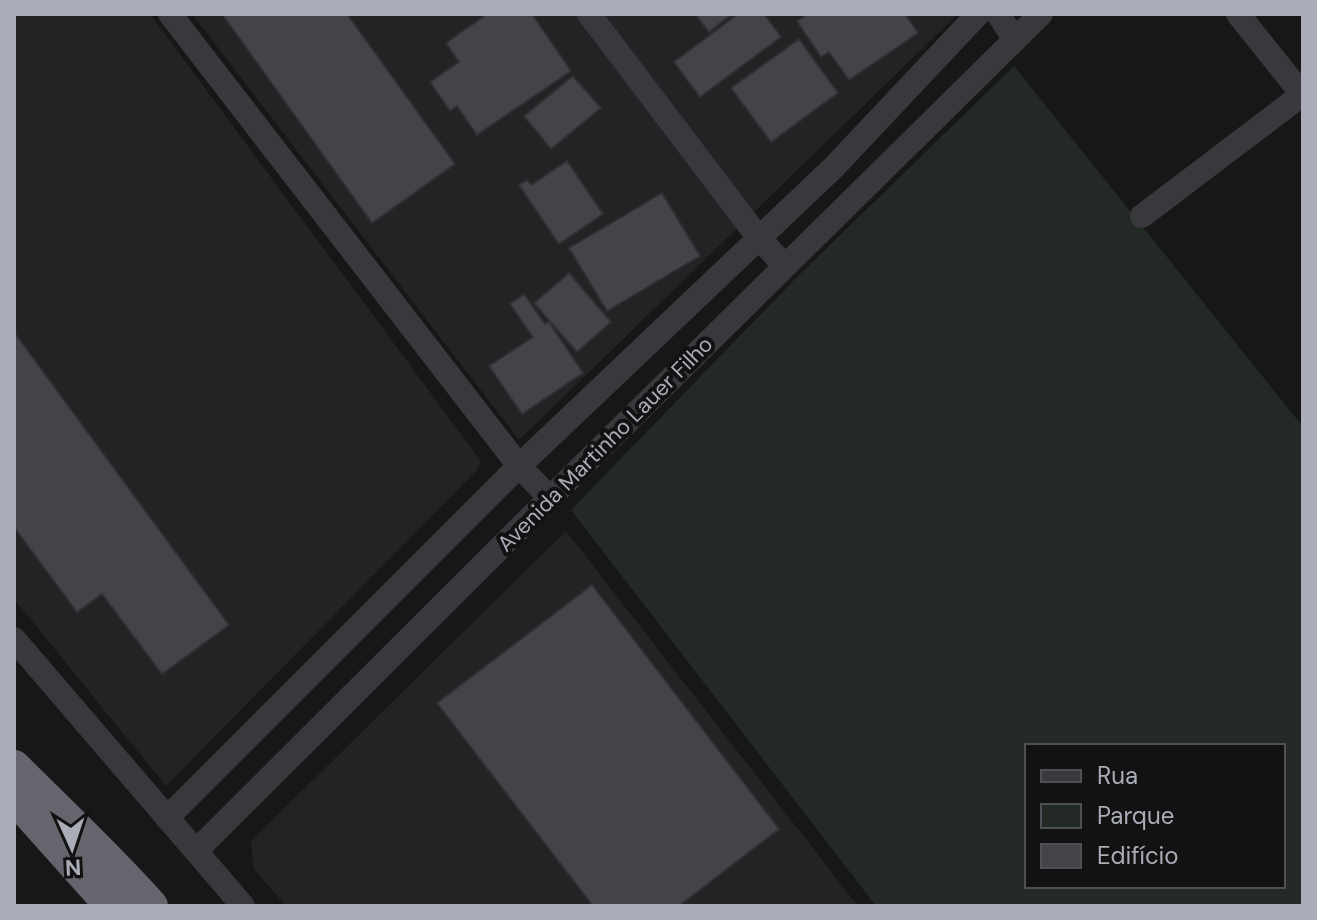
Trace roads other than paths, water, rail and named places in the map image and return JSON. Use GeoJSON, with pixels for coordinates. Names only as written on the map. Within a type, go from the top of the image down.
{"type":"FeatureCollection","features":[{"type":"Feature","properties":{"kind":"highway"},"geometry":{"type":"LineString","coordinates":[[14,767],[110,860],[151,906]]}},
{"type":"Feature","properties":{"kind":"highway"},"geometry":{"type":"LineString","coordinates":[[14,796],[112,906]]}},
{"type":"Feature","properties":{"kind":"street"},"geometry":{"type":"LineString","coordinates":[[170,14],[519,466],[550,498]]}},
{"type":"Feature","properties":{"kind":"street"},"geometry":{"type":"LineString","coordinates":[[589,14],[758,237],[785,266]]}},
{"type":"Feature","properties":{"kind":"street","name":"Avenida Martinho Lauer Filho"},"geometry":{"type":"LineString","coordinates":[[167,818],[519,466],[834,167],[978,14]]}},
{"type":"Feature","properties":{"kind":"street"},"geometry":{"type":"LineString","coordinates":[[998,14],[1015,40]]}},
{"type":"Feature","properties":{"kind":"street","name":"Avenida Martinho Lauer Filho"},"geometry":{"type":"LineString","coordinates":[[196,851],[1041,14]]}},
{"type":"Feature","properties":{"kind":"street"},"geometry":{"type":"LineString","coordinates":[[1142,216],[1303,94],[1238,14]]}},
{"type":"Feature","properties":{"kind":"street"},"geometry":{"type":"LineString","coordinates":[[14,639],[243,906]]}}]}
